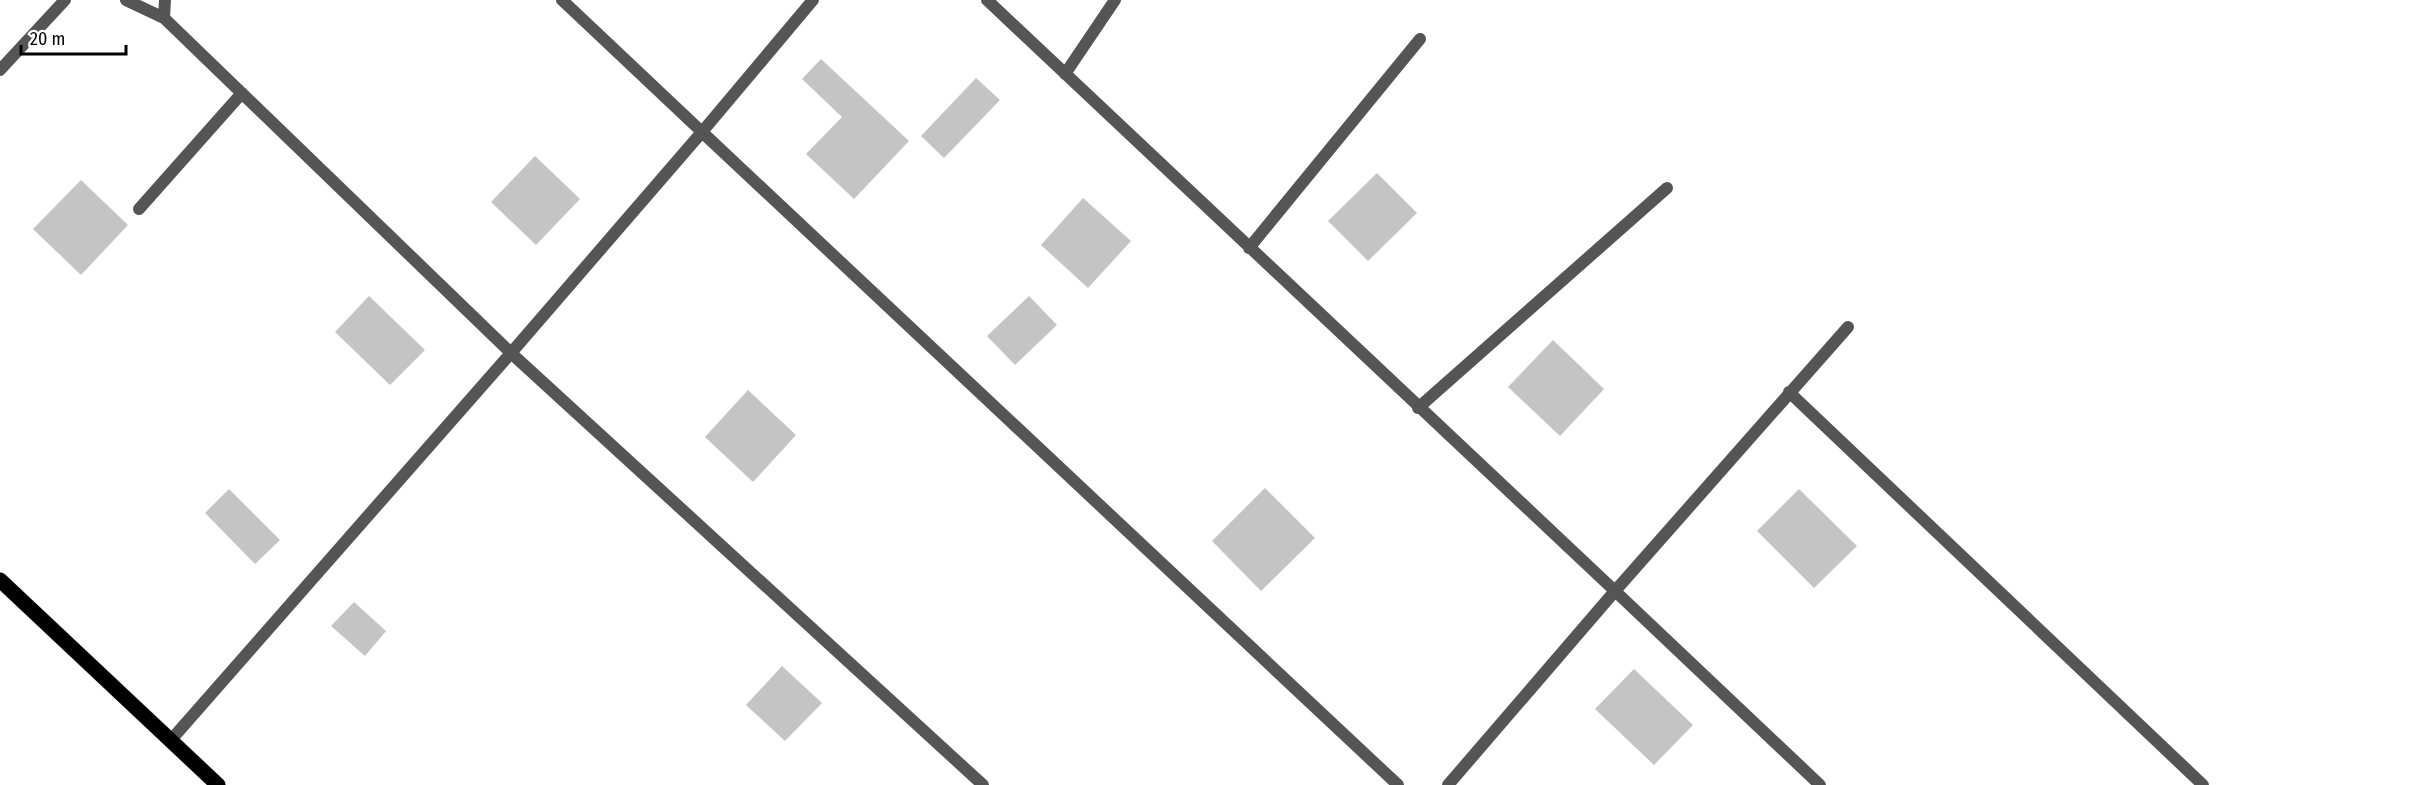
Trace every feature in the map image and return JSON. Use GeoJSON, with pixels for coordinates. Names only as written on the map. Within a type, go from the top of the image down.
{"type":"FeatureCollection","features":[{"type":"Feature","properties":{"kind":"main road"},"geometry":{"type":"LineString","coordinates":[[0,580],[218,785]]}},
{"type":"Feature","properties":{"kind":"street"},"geometry":{"type":"LineString","coordinates":[[0,70],[65,0]]}},
{"type":"Feature","properties":{"kind":"street"},"geometry":{"type":"LineString","coordinates":[[126,0],[164,18],[511,353],[984,785]]}},
{"type":"Feature","properties":{"kind":"street"},"geometry":{"type":"LineString","coordinates":[[164,18],[165,0]]}},
{"type":"Feature","properties":{"kind":"street"},"geometry":{"type":"LineString","coordinates":[[562,0],[1398,785]]}},
{"type":"Feature","properties":{"kind":"street"},"geometry":{"type":"LineString","coordinates":[[171,740],[511,353],[813,0]]}},
{"type":"Feature","properties":{"kind":"street"},"geometry":{"type":"LineString","coordinates":[[987,0],[1820,785]]}},
{"type":"Feature","properties":{"kind":"street"},"geometry":{"type":"LineString","coordinates":[[1065,74],[1115,0]]}},
{"type":"Feature","properties":{"kind":"street"},"geometry":{"type":"LineString","coordinates":[[1249,248],[1420,39]]}},
{"type":"Feature","properties":{"kind":"street"},"geometry":{"type":"LineString","coordinates":[[139,209],[242,93]]}},
{"type":"Feature","properties":{"kind":"street"},"geometry":{"type":"LineString","coordinates":[[1419,408],[1667,188]]}},
{"type":"Feature","properties":{"kind":"street"},"geometry":{"type":"LineString","coordinates":[[1448,785],[1615,591],[1848,327]]}},
{"type":"Feature","properties":{"kind":"street"},"geometry":{"type":"LineString","coordinates":[[1790,392],[2203,785]]}},
{"type":"Feature","properties":{"kind":"building"},"geometry":{"type":"Polygon","coordinates":[[[821,59],[909,141],[854,199],[806,154],[842,117],[802,79],[821,59]]]}},
{"type":"Feature","properties":{"kind":"building"},"geometry":{"type":"Polygon","coordinates":[[[976,78],[1000,100],[944,158],[921,136],[976,78]]]}},
{"type":"Feature","properties":{"kind":"building"},"geometry":{"type":"Polygon","coordinates":[[[535,156],[580,199],[536,245],[491,202],[535,156]]]}},
{"type":"Feature","properties":{"kind":"building"},"geometry":{"type":"Polygon","coordinates":[[[1377,173],[1417,213],[1368,261],[1328,221],[1377,173]]]}},
{"type":"Feature","properties":{"kind":"building"},"geometry":{"type":"Polygon","coordinates":[[[81,180],[128,225],[81,275],[33,229],[81,180]]]}},
{"type":"Feature","properties":{"kind":"building"},"geometry":{"type":"Polygon","coordinates":[[[1083,198],[1131,241],[1088,288],[1041,245],[1083,198]]]}},
{"type":"Feature","properties":{"kind":"building"},"geometry":{"type":"Polygon","coordinates":[[[369,296],[425,350],[390,385],[335,332],[369,296]]]}},
{"type":"Feature","properties":{"kind":"building"},"geometry":{"type":"Polygon","coordinates":[[[1029,296],[1057,325],[1015,365],[987,336],[1029,296]]]}},
{"type":"Feature","properties":{"kind":"building"},"geometry":{"type":"Polygon","coordinates":[[[1553,340],[1604,389],[1560,436],[1508,387],[1553,340]]]}},
{"type":"Feature","properties":{"kind":"building"},"geometry":{"type":"Polygon","coordinates":[[[748,390],[796,435],[753,482],[705,437],[748,390]]]}},
{"type":"Feature","properties":{"kind":"building"},"geometry":{"type":"Polygon","coordinates":[[[1265,488],[1315,538],[1261,591],[1212,541],[1265,488]]]}},
{"type":"Feature","properties":{"kind":"building"},"geometry":{"type":"Polygon","coordinates":[[[229,489],[280,540],[255,564],[205,513],[229,489]]]}},
{"type":"Feature","properties":{"kind":"building"},"geometry":{"type":"Polygon","coordinates":[[[1799,489],[1857,546],[1814,588],[1757,531],[1799,489]]]}},
{"type":"Feature","properties":{"kind":"building"},"geometry":{"type":"Polygon","coordinates":[[[354,602],[386,631],[365,656],[331,626],[354,602]]]}},
{"type":"Feature","properties":{"kind":"building"},"geometry":{"type":"Polygon","coordinates":[[[782,666],[822,703],[785,741],[746,705],[782,666]]]}},
{"type":"Feature","properties":{"kind":"building"},"geometry":{"type":"Polygon","coordinates":[[[1634,669],[1693,725],[1654,765],[1595,709],[1634,669]]]}}]}
